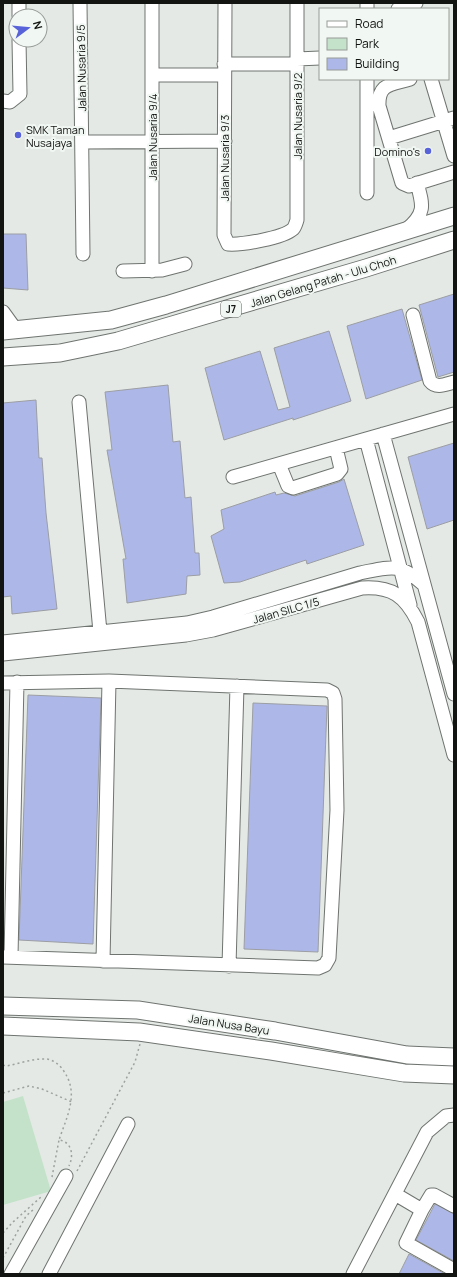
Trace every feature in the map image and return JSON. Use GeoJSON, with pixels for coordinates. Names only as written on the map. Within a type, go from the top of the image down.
{"type":"FeatureCollection","features":[{"type":"Feature","properties":{"kind":"main road","name":"J7"},"geometry":{"type":"LineString","coordinates":[[10,330],[111,320],[166,305],[407,229],[453,216]]}},
{"type":"Feature","properties":{"kind":"main road","name":"Jalan Gelang Patah - Ulu Choh"},"geometry":{"type":"LineString","coordinates":[[3,357],[60,353],[118,341],[344,275],[454,240]]}},
{"type":"Feature","properties":{"kind":"main road","name":"Jalan Nusa Bayu"},"geometry":{"type":"LineString","coordinates":[[3,1006],[138,1010],[275,1031],[407,1055],[454,1057]]}},
{"type":"Feature","properties":{"kind":"main road","name":"Jalan Nusa Bayu"},"geometry":{"type":"LineString","coordinates":[[3,1026],[139,1032],[271,1051],[404,1073],[454,1075]]}},
{"type":"Feature","properties":{"kind":"main road"},"geometry":{"type":"LineString","coordinates":[[407,1055],[454,1050]]}},
{"type":"Feature","properties":{"kind":"street","name":"Jalan Nusaria 9/5"},"geometry":{"type":"LineString","coordinates":[[80,3],[83,254]]}},
{"type":"Feature","properties":{"kind":"street","name":"Jalan Nusaria 9/4"},"geometry":{"type":"LineString","coordinates":[[152,3],[152,271]]}},
{"type":"Feature","properties":{"kind":"street","name":"Jalan Nusaria 9/3"},"geometry":{"type":"LineString","coordinates":[[225,3],[224,236],[228,244],[239,245],[286,233],[293,228]]}},
{"type":"Feature","properties":{"kind":"street","name":"Jalan Nusaria 9/2"},"geometry":{"type":"LineString","coordinates":[[293,228],[297,220],[297,3]]}},
{"type":"Feature","properties":{"kind":"street"},"geometry":{"type":"LineString","coordinates":[[3,101],[10,102],[20,94],[19,48]]}},
{"type":"Feature","properties":{"kind":"street"},"geometry":{"type":"LineString","coordinates":[[152,75],[224,69],[319,58]]}},
{"type":"Feature","properties":{"kind":"street"},"geometry":{"type":"LineString","coordinates":[[367,80],[367,193]]}},
{"type":"Feature","properties":{"kind":"street"},"geometry":{"type":"LineString","coordinates":[[407,80],[384,87],[379,94],[379,106],[402,182],[409,186],[454,172]]}},
{"type":"Feature","properties":{"kind":"street"},"geometry":{"type":"LineString","coordinates":[[431,80],[449,120],[454,156]]}},
{"type":"Feature","properties":{"kind":"street"},"geometry":{"type":"LineString","coordinates":[[389,138],[449,120]]}},
{"type":"Feature","properties":{"kind":"street"},"geometry":{"type":"LineString","coordinates":[[82,142],[225,141]]}},
{"type":"Feature","properties":{"kind":"street"},"geometry":{"type":"LineString","coordinates":[[407,229],[419,216],[423,204],[417,183]]}},
{"type":"Feature","properties":{"kind":"street"},"geometry":{"type":"LineString","coordinates":[[423,204],[433,211],[453,216]]}},
{"type":"Feature","properties":{"kind":"street"},"geometry":{"type":"LineString","coordinates":[[123,271],[152,271],[185,264]]}},
{"type":"Feature","properties":{"kind":"street"},"geometry":{"type":"LineString","coordinates":[[3,312],[10,330]]}},
{"type":"Feature","properties":{"kind":"street"},"geometry":{"type":"LineString","coordinates":[[413,315],[430,381],[433,385],[438,386],[454,382]]}},
{"type":"Feature","properties":{"kind":"street"},"geometry":{"type":"LineString","coordinates":[[80,402],[100,632]]}},
{"type":"Feature","properties":{"kind":"street"},"geometry":{"type":"LineString","coordinates":[[234,477],[454,414]]}},
{"type":"Feature","properties":{"kind":"street"},"geometry":{"type":"LineString","coordinates":[[383,434],[454,694]]}},
{"type":"Feature","properties":{"kind":"street"},"geometry":{"type":"LineString","coordinates":[[366,440],[410,605]]}},
{"type":"Feature","properties":{"kind":"street"},"geometry":{"type":"LineString","coordinates":[[279,464],[288,486],[294,488],[337,474],[341,469],[336,448]]}},
{"type":"Feature","properties":{"kind":"street"},"geometry":{"type":"LineString","coordinates":[[380,492],[398,488]]}},
{"type":"Feature","properties":{"kind":"street","name":"Jalan SILC 1/5"},"geometry":{"type":"LineString","coordinates":[[3,642],[194,621],[360,573],[385,568],[399,568]]}},
{"type":"Feature","properties":{"kind":"street"},"geometry":{"type":"LineString","coordinates":[[399,568],[411,573],[423,584]]}},
{"type":"Feature","properties":{"kind":"street","name":"Jalan SILC 1/5"},"geometry":{"type":"LineString","coordinates":[[3,654],[186,635],[213,630],[362,588],[380,588],[394,593],[410,605],[418,622],[454,755]]}},
{"type":"Feature","properties":{"kind":"street"},"geometry":{"type":"LineString","coordinates":[[3,683],[17,682],[110,681],[328,690],[333,693],[335,699],[337,810],[328,958],[325,965],[318,968],[229,966],[7,957],[17,682]]}},
{"type":"Feature","properties":{"kind":"street"},"geometry":{"type":"LineString","coordinates":[[103,961],[110,681]]}},
{"type":"Feature","properties":{"kind":"street"},"geometry":{"type":"LineString","coordinates":[[229,966],[237,686]]}},
{"type":"Feature","properties":{"kind":"street"},"geometry":{"type":"LineString","coordinates":[[353,1274],[427,1132],[446,1116],[454,1115]]}},
{"type":"Feature","properties":{"kind":"street"},"geometry":{"type":"LineString","coordinates":[[49,1274],[128,1124]]}},
{"type":"Feature","properties":{"kind":"street"},"geometry":{"type":"LineString","coordinates":[[11,1274],[66,1176]]}},
{"type":"Feature","properties":{"kind":"street"},"geometry":{"type":"LineString","coordinates":[[394,1194],[422,1210]]}},
{"type":"Feature","properties":{"kind":"street"},"geometry":{"type":"LineString","coordinates":[[454,1206],[434,1195],[431,1196],[422,1210],[406,1243],[454,1270]]}},
{"type":"Feature","properties":{"kind":"path"},"geometry":{"type":"LineString","coordinates":[[3,1065],[6,1066],[43,1058],[58,1064],[68,1077],[72,1088],[72,1102],[59,1140],[52,1178]]}},
{"type":"Feature","properties":{"kind":"path"},"geometry":{"type":"LineString","coordinates":[[51,1183],[57,1171],[72,1179],[135,1062]]}},
{"type":"Feature","properties":{"kind":"path"},"geometry":{"type":"LineString","coordinates":[[3,1093],[29,1086],[42,1089],[72,1102]]}},
{"type":"Feature","properties":{"kind":"path"},"geometry":{"type":"LineString","coordinates":[[59,1140],[65,1141],[70,1148],[73,1158],[66,1176]]}},
{"type":"Feature","properties":{"kind":"path"},"geometry":{"type":"LineString","coordinates":[[3,1233],[13,1222],[45,1195],[42,1202]]}},
{"type":"Feature","properties":{"kind":"path"},"geometry":{"type":"LineString","coordinates":[[3,1258],[26,1216],[36,1207]]}},
{"type":"Feature","properties":{"kind":"green space"},"geometry":{"type":"Polygon","coordinates":[[[23,1096],[51,1191],[3,1205],[3,1102],[23,1096]]]}},
{"type":"Feature","properties":{"kind":"building"},"geometry":{"type":"Polygon","coordinates":[[[3,234],[26,234],[28,290],[3,288],[3,234]]]}},
{"type":"Feature","properties":{"kind":"building"},"geometry":{"type":"Polygon","coordinates":[[[454,294],[454,372],[438,377],[419,305],[454,294]]]}},
{"type":"Feature","properties":{"kind":"building"},"geometry":{"type":"Polygon","coordinates":[[[402,309],[422,380],[366,399],[347,326],[402,309]]]}},
{"type":"Feature","properties":{"kind":"building"},"geometry":{"type":"Polygon","coordinates":[[[329,331],[351,401],[224,440],[205,368],[260,351],[278,410],[290,407],[274,348],[329,331]]]}},
{"type":"Feature","properties":{"kind":"building"},"geometry":{"type":"Polygon","coordinates":[[[168,385],[173,442],[180,441],[185,498],[191,497],[195,553],[199,553],[200,575],[187,576],[186,594],[127,603],[123,559],[126,559],[107,450],[112,450],[105,392],[168,385]]]}},
{"type":"Feature","properties":{"kind":"building"},"geometry":{"type":"Polygon","coordinates":[[[36,400],[39,458],[42,458],[46,513],[57,609],[12,614],[11,596],[3,597],[3,403],[36,400]]]}},
{"type":"Feature","properties":{"kind":"building"},"geometry":{"type":"Polygon","coordinates":[[[454,443],[454,520],[427,529],[408,457],[454,443]]]}},
{"type":"Feature","properties":{"kind":"building"},"geometry":{"type":"Polygon","coordinates":[[[344,479],[364,545],[307,564],[306,560],[240,582],[224,583],[211,536],[224,529],[221,510],[275,492],[276,495],[284,493],[295,496],[344,479]]]}},
{"type":"Feature","properties":{"kind":"building"},"geometry":{"type":"Polygon","coordinates":[[[28,695],[101,698],[93,944],[19,940],[28,695]]]}},
{"type":"Feature","properties":{"kind":"building"},"geometry":{"type":"Polygon","coordinates":[[[253,703],[327,706],[318,952],[244,949],[253,703]]]}},
{"type":"Feature","properties":{"kind":"building"},"geometry":{"type":"Polygon","coordinates":[[[435,1204],[454,1214],[454,1261],[416,1240],[435,1204]]]}},
{"type":"Feature","properties":{"kind":"building"},"geometry":{"type":"Polygon","coordinates":[[[409,1254],[445,1274],[399,1274],[409,1254]]]}},
{"type":"Feature","properties":{"kind":"place","name":"SMK Taman Nusajaya"},"geometry":{"type":"Point","coordinates":[18,135]}},
{"type":"Feature","properties":{"kind":"place","name":"Domino's"},"geometry":{"type":"Point","coordinates":[428,151]}}]}
